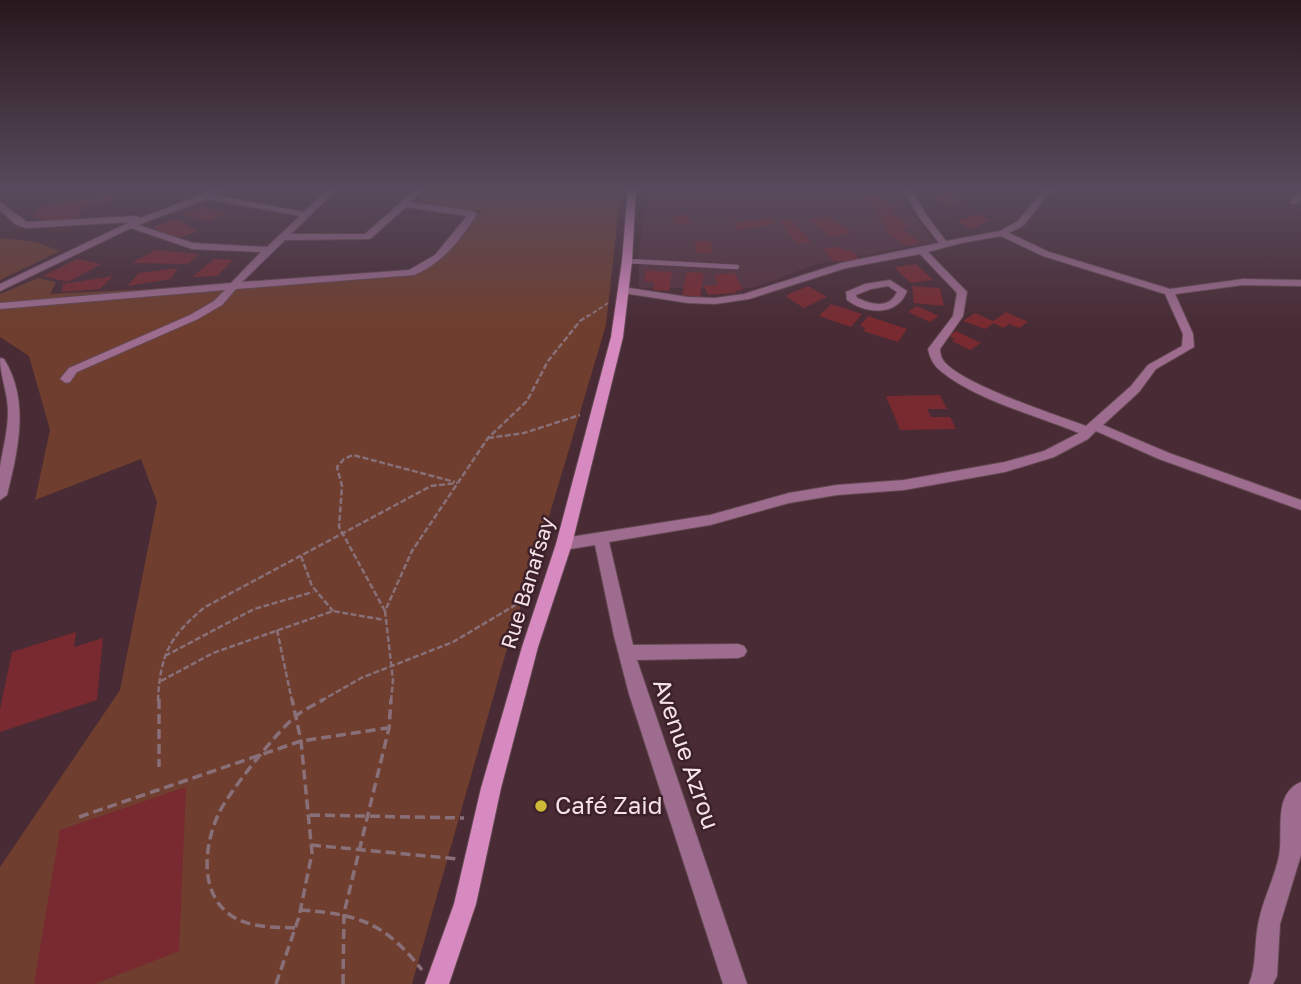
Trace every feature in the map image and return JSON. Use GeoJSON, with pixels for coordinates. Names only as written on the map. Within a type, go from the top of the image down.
{"type":"FeatureCollection","features":[{"type":"Feature","properties":{"kind":"main road","name":"Rue Banafsay"},"geometry":{"type":"LineString","coordinates":[[431,979],[465,904],[484,819],[530,648],[564,544],[617,337],[629,234]]}},
{"type":"Feature","properties":{"kind":"street"},"geometry":{"type":"LineString","coordinates":[[0,288],[112,234]]}},
{"type":"Feature","properties":{"kind":"street"},"geometry":{"type":"LineString","coordinates":[[156,234],[192,246],[269,250]]}},
{"type":"Feature","properties":{"kind":"street"},"geometry":{"type":"LineString","coordinates":[[66,379],[73,370],[194,317],[218,303],[286,234]]}},
{"type":"Feature","properties":{"kind":"street"},"geometry":{"type":"LineString","coordinates":[[283,237],[368,237],[371,234]]}},
{"type":"Feature","properties":{"kind":"street"},"geometry":{"type":"LineString","coordinates":[[0,306],[411,273],[434,260],[456,234]]}},
{"type":"Feature","properties":{"kind":"street"},"geometry":{"type":"LineString","coordinates":[[936,234],[944,244]]}},
{"type":"Feature","properties":{"kind":"street"},"geometry":{"type":"LineString","coordinates":[[622,296],[727,300],[856,275],[944,244],[997,234]]}},
{"type":"Feature","properties":{"kind":"street"},"geometry":{"type":"LineString","coordinates":[[1004,234],[1046,254],[1170,292],[1243,282],[1301,284]]}},
{"type":"Feature","properties":{"kind":"street"},"geometry":{"type":"LineString","coordinates":[[922,251],[962,292],[963,307],[956,325],[934,349],[936,359],[950,373],[973,386],[1301,505]]}},
{"type":"Feature","properties":{"kind":"street"},"geometry":{"type":"LineString","coordinates":[[856,275],[900,287],[900,300],[890,311],[872,308],[852,300],[850,294],[856,275]]}},
{"type":"Feature","properties":{"kind":"street"},"geometry":{"type":"LineString","coordinates":[[564,544],[710,520],[789,498],[904,485],[1005,467],[1049,454],[1092,429],[1135,389],[1152,367],[1188,347],[1188,334],[1170,292]]}},
{"type":"Feature","properties":{"kind":"street"},"geometry":{"type":"LineString","coordinates":[[0,361],[12,396],[14,421],[9,463],[0,495]]}},
{"type":"Feature","properties":{"kind":"street","name":"Avenue Azrou"},"geometry":{"type":"LineString","coordinates":[[601,538],[638,695],[715,911],[735,984]]}},
{"type":"Feature","properties":{"kind":"street"},"geometry":{"type":"LineString","coordinates":[[626,653],[738,651]]}},
{"type":"Feature","properties":{"kind":"street"},"geometry":{"type":"LineString","coordinates":[[1261,984],[1265,976],[1269,924],[1290,855],[1291,808],[1301,792]]}},
{"type":"Feature","properties":{"kind":"lane"},"geometry":{"type":"LineString","coordinates":[[627,261],[737,267]]}},
{"type":"Feature","properties":{"kind":"path"},"geometry":{"type":"LineString","coordinates":[[385,611],[412,551],[488,438],[527,401],[548,361],[579,321],[604,303],[622,296]]}},
{"type":"Feature","properties":{"kind":"path"},"geometry":{"type":"LineString","coordinates":[[488,438],[524,433],[598,410]]}},
{"type":"Feature","properties":{"kind":"path"},"geometry":{"type":"LineString","coordinates":[[343,984],[344,913],[389,728],[393,680],[385,611],[339,527],[342,486],[337,467],[344,459],[353,455],[458,483]]}},
{"type":"Feature","properties":{"kind":"path"},"geometry":{"type":"LineString","coordinates":[[159,767],[161,681],[166,650],[180,628],[205,607],[431,486],[458,483]]}},
{"type":"Feature","properties":{"kind":"path"},"geometry":{"type":"LineString","coordinates":[[301,556],[305,575],[313,592],[334,611]]}},
{"type":"Feature","properties":{"kind":"path"},"geometry":{"type":"LineString","coordinates":[[295,928],[260,926],[235,918],[217,900],[207,877],[206,853],[219,812],[263,752],[295,716],[361,678],[453,642],[552,581]]}},
{"type":"Feature","properties":{"kind":"path"},"geometry":{"type":"LineString","coordinates":[[166,656],[258,606],[279,598],[313,592]]}},
{"type":"Feature","properties":{"kind":"path"},"geometry":{"type":"LineString","coordinates":[[161,681],[213,653],[334,611],[386,620]]}},
{"type":"Feature","properties":{"kind":"path"},"geometry":{"type":"LineString","coordinates":[[276,984],[300,910],[311,845],[301,741],[277,630]]}},
{"type":"Feature","properties":{"kind":"path"},"geometry":{"type":"LineString","coordinates":[[79,817],[301,741],[389,728]]}},
{"type":"Feature","properties":{"kind":"path"},"geometry":{"type":"LineString","coordinates":[[310,815],[484,819]]}},
{"type":"Feature","properties":{"kind":"path"},"geometry":{"type":"LineString","coordinates":[[311,845],[474,860]]}},
{"type":"Feature","properties":{"kind":"path"},"geometry":{"type":"LineString","coordinates":[[300,910],[359,916],[402,943],[431,979]]}},
{"type":"Feature","properties":{"kind":"shaded area"},"geometry":{"type":"Polygon","coordinates":[[[462,234],[616,234],[606,325],[528,587],[514,624],[412,984],[0,984],[0,867],[120,690],[157,502],[141,459],[35,500],[50,430],[29,356],[0,337],[0,294],[38,278],[56,282],[50,294],[414,276],[442,259],[462,234]]]}},
{"type":"Feature","properties":{"kind":"shaded area"},"geometry":{"type":"Polygon","coordinates":[[[642,234],[928,234],[934,242],[817,264],[753,288],[639,288],[642,234]]]}},
{"type":"Feature","properties":{"kind":"shaded area"},"geometry":{"type":"Polygon","coordinates":[[[0,238],[36,242],[60,251],[0,280],[0,238]]]}},
{"type":"Feature","properties":{"kind":"building"},"geometry":{"type":"Polygon","coordinates":[[[166,234],[190,234],[176,239],[166,234]]]}},
{"type":"Feature","properties":{"kind":"building"},"geometry":{"type":"Polygon","coordinates":[[[789,234],[804,234],[811,242],[797,244],[789,234]]]}},
{"type":"Feature","properties":{"kind":"building"},"geometry":{"type":"Polygon","coordinates":[[[889,234],[909,234],[921,243],[905,246],[889,234]]]}},
{"type":"Feature","properties":{"kind":"building"},"geometry":{"type":"Polygon","coordinates":[[[695,241],[711,241],[712,253],[696,253],[695,241]]]}},
{"type":"Feature","properties":{"kind":"building"},"geometry":{"type":"Polygon","coordinates":[[[841,247],[844,250],[852,250],[860,261],[833,261],[824,248],[841,247]]]}},
{"type":"Feature","properties":{"kind":"building"},"geometry":{"type":"Polygon","coordinates":[[[155,250],[199,254],[188,264],[132,263],[155,250]]]}},
{"type":"Feature","properties":{"kind":"building"},"geometry":{"type":"Polygon","coordinates":[[[77,259],[101,264],[68,282],[43,276],[77,259]]]}},
{"type":"Feature","properties":{"kind":"building"},"geometry":{"type":"Polygon","coordinates":[[[214,259],[233,260],[217,276],[192,277],[214,259]]]}},
{"type":"Feature","properties":{"kind":"building"},"geometry":{"type":"Polygon","coordinates":[[[916,264],[933,280],[911,283],[894,267],[916,264]]]}},
{"type":"Feature","properties":{"kind":"building"},"geometry":{"type":"Polygon","coordinates":[[[178,268],[171,279],[127,286],[139,273],[178,268]]]}},
{"type":"Feature","properties":{"kind":"building"},"geometry":{"type":"Polygon","coordinates":[[[646,270],[672,272],[669,291],[653,290],[654,282],[644,281],[646,270]]]}},
{"type":"Feature","properties":{"kind":"building"},"geometry":{"type":"Polygon","coordinates":[[[687,272],[704,273],[700,297],[682,295],[687,272]]]}},
{"type":"Feature","properties":{"kind":"building"},"geometry":{"type":"Polygon","coordinates":[[[735,273],[743,290],[708,295],[704,286],[718,285],[714,275],[735,273]]]}},
{"type":"Feature","properties":{"kind":"building"},"geometry":{"type":"Polygon","coordinates":[[[113,276],[100,289],[62,292],[63,284],[113,276]]]}},
{"type":"Feature","properties":{"kind":"building"},"geometry":{"type":"Polygon","coordinates":[[[808,286],[827,297],[804,308],[785,296],[808,286]]]}},
{"type":"Feature","properties":{"kind":"building"},"geometry":{"type":"Polygon","coordinates":[[[912,286],[940,288],[944,306],[914,303],[912,286]]]}},
{"type":"Feature","properties":{"kind":"building"},"geometry":{"type":"Polygon","coordinates":[[[831,304],[862,314],[851,327],[819,316],[831,304]]]}},
{"type":"Feature","properties":{"kind":"building"},"geometry":{"type":"Polygon","coordinates":[[[917,306],[939,316],[930,322],[908,312],[917,306]]]}},
{"type":"Feature","properties":{"kind":"building"},"geometry":{"type":"Polygon","coordinates":[[[1006,312],[1028,322],[1019,328],[1009,324],[1003,328],[994,323],[985,329],[963,321],[975,313],[993,321],[1006,312]]]}},
{"type":"Feature","properties":{"kind":"building"},"geometry":{"type":"Polygon","coordinates":[[[868,316],[907,329],[898,342],[863,331],[866,328],[860,326],[868,316]]]}},
{"type":"Feature","properties":{"kind":"building"},"geometry":{"type":"Polygon","coordinates":[[[956,331],[981,343],[970,350],[952,341],[955,339],[949,336],[956,331]]]}},
{"type":"Feature","properties":{"kind":"building"},"geometry":{"type":"Polygon","coordinates":[[[940,395],[947,409],[927,409],[931,417],[950,417],[956,429],[900,430],[886,396],[940,395]]]}},
{"type":"Feature","properties":{"kind":"building"},"geometry":{"type":"Polygon","coordinates":[[[76,632],[74,647],[103,638],[97,700],[0,732],[0,709],[12,652],[76,632]]]}},
{"type":"Feature","properties":{"kind":"building"},"geometry":{"type":"Polygon","coordinates":[[[186,787],[179,951],[95,984],[34,984],[60,830],[186,787]]]}},
{"type":"Feature","properties":{"kind":"place","name":"Café Zaid"},"geometry":{"type":"Point","coordinates":[541,806]}}]}
